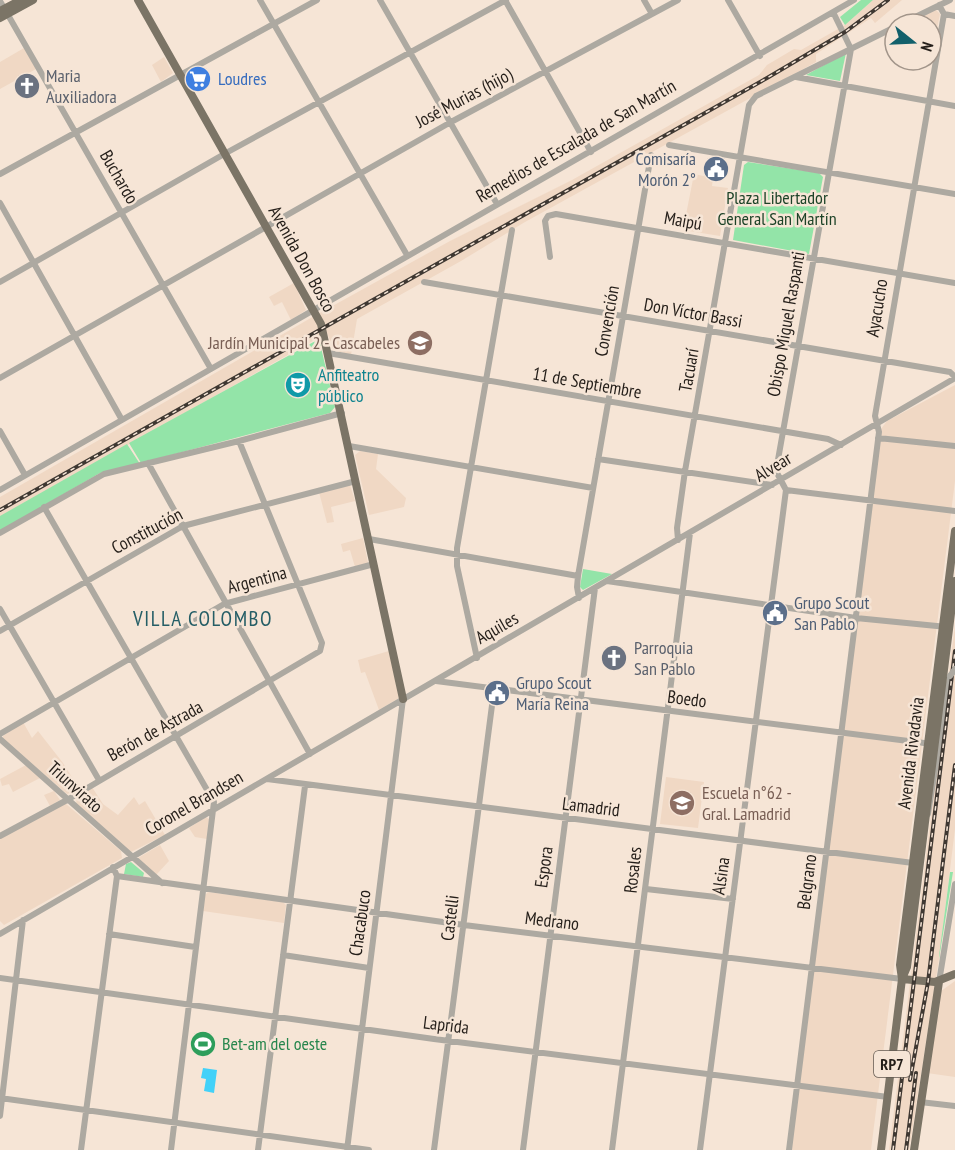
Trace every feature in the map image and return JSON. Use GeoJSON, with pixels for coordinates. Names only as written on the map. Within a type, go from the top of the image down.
{"type":"FeatureCollection","features":[{"type":"Feature","properties":{"kind":"main road"},"geometry":{"type":"LineString","coordinates":[[3,13],[21,0]]}},
{"type":"Feature","properties":{"kind":"main road"},"geometry":{"type":"LineString","coordinates":[[3,13],[33,0]]}},
{"type":"Feature","properties":{"kind":"main road","name":"Avenida Don Bosco"},"geometry":{"type":"LineString","coordinates":[[138,0],[314,311],[328,353],[342,413],[403,699]]}},
{"type":"Feature","properties":{"kind":"main road","name":"Avenida Rivadavia"},"geometry":{"type":"LineString","coordinates":[[881,1150],[902,979],[900,965],[946,627],[955,531]]}},
{"type":"Feature","properties":{"kind":"main road","name":"Avenida Rivadavia"},"geometry":{"type":"LineString","coordinates":[[946,627],[955,581]]}},
{"type":"Feature","properties":{"kind":"main road","name":"Avenida Rivadavia"},"geometry":{"type":"LineString","coordinates":[[902,979],[907,967],[931,744]]}},
{"type":"Feature","properties":{"kind":"main road"},"geometry":{"type":"LineString","coordinates":[[914,1150],[939,982],[955,974]]}},
{"type":"Feature","properties":{"kind":"main road","name":"Medrano"},"geometry":{"type":"LineString","coordinates":[[902,979],[939,982]]}},
{"type":"Feature","properties":{"kind":"street"},"geometry":{"type":"LineString","coordinates":[[260,0],[407,255]]}},
{"type":"Feature","properties":{"kind":"street"},"geometry":{"type":"LineString","coordinates":[[0,174],[316,0]]}},
{"type":"Feature","properties":{"kind":"street"},"geometry":{"type":"LineString","coordinates":[[380,0],[497,204]]}},
{"type":"Feature","properties":{"kind":"street"},"geometry":{"type":"LineString","coordinates":[[0,282],[123,214],[226,153],[505,0],[591,152]]}},
{"type":"Feature","properties":{"kind":"street"},"geometry":{"type":"LineString","coordinates":[[644,0],[652,14]]}},
{"type":"Feature","properties":{"kind":"street","name":"José Murias (hijo)"},"geometry":{"type":"LineString","coordinates":[[0,378],[451,122],[678,0]]}},
{"type":"Feature","properties":{"kind":"street"},"geometry":{"type":"LineString","coordinates":[[728,0],[760,56]]}},
{"type":"Feature","properties":{"kind":"street","name":"Remedios de Escalada de San Martín"},"geometry":{"type":"LineString","coordinates":[[0,490],[314,311],[407,255],[834,14],[854,0]]}},
{"type":"Feature","properties":{"kind":"street"},"geometry":{"type":"LineString","coordinates":[[925,12],[950,0]]}},
{"type":"Feature","properties":{"kind":"street","name":"Buchardo"},"geometry":{"type":"LineString","coordinates":[[0,1],[3,13],[76,133],[211,369]]}},
{"type":"Feature","properties":{"kind":"street"},"geometry":{"type":"LineString","coordinates":[[939,5],[944,14],[955,16]]}},
{"type":"Feature","properties":{"kind":"street"},"geometry":{"type":"LineString","coordinates":[[834,14],[851,49]]}},
{"type":"Feature","properties":{"kind":"street","name":"Ayacucho"},"geometry":{"type":"LineString","coordinates":[[856,618],[878,438],[876,424],[884,362],[944,14]]}},
{"type":"Feature","properties":{"kind":"street"},"geometry":{"type":"LineString","coordinates":[[795,77],[883,33]]}},
{"type":"Feature","properties":{"kind":"street","name":"Obispo Miguel Raspanti"},"geometry":{"type":"LineString","coordinates":[[786,490],[776,471],[827,172],[851,49]]}},
{"type":"Feature","properties":{"kind":"street"},"geometry":{"type":"LineString","coordinates":[[795,77],[955,106]]}},
{"type":"Feature","properties":{"kind":"street","name":"Tacuarí"},"geometry":{"type":"LineString","coordinates":[[678,540],[677,528],[685,471],[752,100],[795,77]]}},
{"type":"Feature","properties":{"kind":"street"},"geometry":{"type":"LineString","coordinates":[[669,145],[955,194]]}},
{"type":"Feature","properties":{"kind":"street","name":"Convención"},"geometry":{"type":"LineString","coordinates":[[579,598],[576,587],[651,155]]}},
{"type":"Feature","properties":{"kind":"street"},"geometry":{"type":"LineString","coordinates":[[0,203],[122,420]]}},
{"type":"Feature","properties":{"kind":"street","name":"Maipú"},"geometry":{"type":"LineString","coordinates":[[550,257],[545,226],[548,216],[556,214],[955,283]]}},
{"type":"Feature","properties":{"kind":"street"},"geometry":{"type":"LineString","coordinates":[[477,658],[457,554],[485,381],[513,230]]}},
{"type":"Feature","properties":{"kind":"street","name":"Don Víctor Bassi"},"geometry":{"type":"LineString","coordinates":[[424,282],[950,372],[955,378]]}},
{"type":"Feature","properties":{"kind":"street","name":"11 de Septiembre"},"geometry":{"type":"LineString","coordinates":[[328,353],[828,439],[841,445]]}},
{"type":"Feature","properties":{"kind":"street","name":"Alvear"},"geometry":{"type":"LineString","coordinates":[[606,581],[955,378]]}},
{"type":"Feature","properties":{"kind":"street"},"geometry":{"type":"LineString","coordinates":[[0,532],[98,476],[342,413]]}},
{"type":"Feature","properties":{"kind":"street"},"geometry":{"type":"LineString","coordinates":[[0,431],[25,475]]}},
{"type":"Feature","properties":{"kind":"street"},"geometry":{"type":"LineString","coordinates":[[878,438],[955,446]]}},
{"type":"Feature","properties":{"kind":"street"},"geometry":{"type":"LineString","coordinates":[[239,441],[298,584]]}},
{"type":"Feature","properties":{"kind":"street"},"geometry":{"type":"LineString","coordinates":[[349,446],[593,488]]}},
{"type":"Feature","properties":{"kind":"street"},"geometry":{"type":"LineString","coordinates":[[598,459],[772,485]]}},
{"type":"Feature","properties":{"kind":"street"},"geometry":{"type":"LineString","coordinates":[[148,463],[310,754]]}},
{"type":"Feature","properties":{"kind":"street","name":"Constitución"},"geometry":{"type":"LineString","coordinates":[[0,631],[183,526],[356,481]]}},
{"type":"Feature","properties":{"kind":"street"},"geometry":{"type":"LineString","coordinates":[[770,606],[786,490],[955,511]]}},
{"type":"Feature","properties":{"kind":"street"},"geometry":{"type":"LineString","coordinates":[[44,507],[214,802],[171,1150]]}},
{"type":"Feature","properties":{"kind":"street"},"geometry":{"type":"LineString","coordinates":[[683,593],[690,533]]}},
{"type":"Feature","properties":{"kind":"street"},"geometry":{"type":"LineString","coordinates":[[369,539],[578,576]]}},
{"type":"Feature","properties":{"kind":"street","name":"Argentina"},"geometry":{"type":"LineString","coordinates":[[0,734],[224,603],[374,564]]}},
{"type":"Feature","properties":{"kind":"street"},"geometry":{"type":"LineString","coordinates":[[606,581],[856,618],[946,627]]}},
{"type":"Feature","properties":{"kind":"street","name":"Aquiles"},"geometry":{"type":"LineString","coordinates":[[403,699],[606,581]]}},
{"type":"Feature","properties":{"kind":"street","name":"Berón de Astrada"},"geometry":{"type":"LineString","coordinates":[[0,836],[67,800],[319,653],[322,648],[298,584]]}},
{"type":"Feature","properties":{"kind":"street","name":"Espora"},"geometry":{"type":"LineString","coordinates":[[523,1150],[595,588]]}},
{"type":"Feature","properties":{"kind":"street","name":"Rosales"},"geometry":{"type":"LineString","coordinates":[[612,1150],[683,593]]}},
{"type":"Feature","properties":{"kind":"street","name":"Alsina"},"geometry":{"type":"LineString","coordinates":[[700,1150],[770,606]]}},
{"type":"Feature","properties":{"kind":"street"},"geometry":{"type":"LineString","coordinates":[[0,609],[99,780]]}},
{"type":"Feature","properties":{"kind":"street","name":"Belgrano"},"geometry":{"type":"LineString","coordinates":[[789,1150],[856,618]]}},
{"type":"Feature","properties":{"kind":"street"},"geometry":{"type":"LineString","coordinates":[[924,825],[931,808],[950,676],[955,669]]}},
{"type":"Feature","properties":{"kind":"street","name":"Boedo"},"geometry":{"type":"LineString","coordinates":[[436,681],[931,744]]}},
{"type":"Feature","properties":{"kind":"street","name":"Castelli"},"geometry":{"type":"LineString","coordinates":[[434,1150],[494,690]]}},
{"type":"Feature","properties":{"kind":"street","name":"Coronel Brandsen"},"geometry":{"type":"LineString","coordinates":[[1,931],[403,699]]}},
{"type":"Feature","properties":{"kind":"street","name":"Chacabuco"},"geometry":{"type":"LineString","coordinates":[[347,1149],[403,699]]}},
{"type":"Feature","properties":{"kind":"street","name":"Triunvirato"},"geometry":{"type":"LineString","coordinates":[[0,739],[131,856]]}},
{"type":"Feature","properties":{"kind":"street","name":"Lamadrid"},"geometry":{"type":"LineString","coordinates":[[267,779],[305,786],[913,862]]}},
{"type":"Feature","properties":{"kind":"street"},"geometry":{"type":"LineString","coordinates":[[258,1150],[305,786]]}},
{"type":"Feature","properties":{"kind":"street"},"geometry":{"type":"LineString","coordinates":[[131,856],[162,883]]}},
{"type":"Feature","properties":{"kind":"street"},"geometry":{"type":"LineString","coordinates":[[81,1150],[117,876],[113,867]]}},
{"type":"Feature","properties":{"kind":"street","name":"Medrano"},"geometry":{"type":"LineString","coordinates":[[117,876],[464,925],[902,979]]}},
{"type":"Feature","properties":{"kind":"street"},"geometry":{"type":"LineString","coordinates":[[939,982],[955,885]]}},
{"type":"Feature","properties":{"kind":"street"},"geometry":{"type":"LineString","coordinates":[[646,889],[733,899]]}},
{"type":"Feature","properties":{"kind":"street"},"geometry":{"type":"LineString","coordinates":[[0,1116],[18,981],[23,920]]}},
{"type":"Feature","properties":{"kind":"street"},"geometry":{"type":"LineString","coordinates":[[109,934],[195,947]]}},
{"type":"Feature","properties":{"kind":"street"},"geometry":{"type":"LineString","coordinates":[[283,955],[369,968]]}},
{"type":"Feature","properties":{"kind":"street","name":"Laprida"},"geometry":{"type":"LineString","coordinates":[[0,978],[623,1064],[888,1097]]}},
{"type":"Feature","properties":{"kind":"street"},"geometry":{"type":"LineString","coordinates":[[1,1098],[260,1134],[347,1149],[369,1150]]}},
{"type":"Feature","properties":{"kind":"street"},"geometry":{"type":"LineString","coordinates":[[920,1102],[955,1106]]}},
{"type":"Feature","properties":{"kind":"shaded area"},"geometry":{"type":"Polygon","coordinates":[[[873,0],[902,0],[888,12],[883,12],[883,16],[875,23],[871,18],[816,54],[816,62],[525,222],[357,319],[351,355],[334,350],[327,333],[0,517],[0,497],[309,319],[450,241],[572,180],[759,75],[767,65],[794,49],[801,50],[845,25],[873,0]]]}},
{"type":"Feature","properties":{"kind":"shaded area"},"geometry":{"type":"Polygon","coordinates":[[[24,48],[36,69],[0,89],[0,62],[24,48]]]}},
{"type":"Feature","properties":{"kind":"shaded area"},"geometry":{"type":"Polygon","coordinates":[[[164,57],[173,73],[161,82],[152,65],[164,57]]]}},
{"type":"Feature","properties":{"kind":"shaded area"},"geometry":{"type":"Polygon","coordinates":[[[694,174],[713,178],[712,186],[728,188],[720,236],[683,230],[694,174]]]}},
{"type":"Feature","properties":{"kind":"shaded area"},"geometry":{"type":"Polygon","coordinates":[[[294,283],[306,310],[291,320],[282,302],[274,306],[269,297],[294,283]]]}},
{"type":"Feature","properties":{"kind":"shaded area"},"geometry":{"type":"Polygon","coordinates":[[[955,385],[955,481],[871,1150],[791,1150],[881,429],[887,421],[955,385]]]}},
{"type":"Feature","properties":{"kind":"shaded area"},"geometry":{"type":"Polygon","coordinates":[[[360,451],[378,454],[376,469],[406,498],[404,507],[369,515],[355,455],[360,451]]]}},
{"type":"Feature","properties":{"kind":"shaded area"},"geometry":{"type":"Polygon","coordinates":[[[350,485],[355,501],[331,507],[334,522],[327,523],[319,492],[350,485]]]}},
{"type":"Feature","properties":{"kind":"shaded area"},"geometry":{"type":"Polygon","coordinates":[[[363,538],[368,563],[355,567],[350,550],[343,552],[341,544],[363,538]]]}},
{"type":"Feature","properties":{"kind":"shaded area"},"geometry":{"type":"Polygon","coordinates":[[[955,625],[955,829],[939,959],[909,1150],[889,1150],[955,625]]]}},
{"type":"Feature","properties":{"kind":"shaded area"},"geometry":{"type":"Polygon","coordinates":[[[389,651],[399,698],[379,710],[365,672],[361,673],[358,660],[389,651]]]}},
{"type":"Feature","properties":{"kind":"shaded area"},"geometry":{"type":"Polygon","coordinates":[[[23,722],[32,738],[38,731],[63,763],[80,790],[67,794],[3,739],[3,736],[23,722]]]}},
{"type":"Feature","properties":{"kind":"shaded area"},"geometry":{"type":"Polygon","coordinates":[[[26,765],[40,778],[13,792],[9,784],[2,786],[0,779],[26,765]]]}},
{"type":"Feature","properties":{"kind":"shaded area","name":"Escuela n°62 - Gral. Lamadrid"},"geometry":{"type":"Polygon","coordinates":[[[666,777],[704,782],[698,828],[660,824],[666,777]]]}},
{"type":"Feature","properties":{"kind":"shaded area"},"geometry":{"type":"Polygon","coordinates":[[[92,787],[103,804],[118,815],[134,797],[139,805],[145,801],[165,835],[131,852],[76,804],[77,797],[92,787]]]}},
{"type":"Feature","properties":{"kind":"shaded area"},"geometry":{"type":"Polygon","coordinates":[[[54,791],[60,800],[50,806],[44,795],[54,791]]]}},
{"type":"Feature","properties":{"kind":"shaded area"},"geometry":{"type":"Polygon","coordinates":[[[65,803],[121,851],[122,858],[4,925],[0,921],[0,838],[65,803]]]}},
{"type":"Feature","properties":{"kind":"shaded area"},"geometry":{"type":"Polygon","coordinates":[[[206,817],[209,819],[207,839],[195,837],[189,828],[206,817]]]}},
{"type":"Feature","properties":{"kind":"shaded area"},"geometry":{"type":"Polygon","coordinates":[[[160,845],[169,861],[156,875],[138,858],[160,845]]]}},
{"type":"Feature","properties":{"kind":"shaded area"},"geometry":{"type":"Polygon","coordinates":[[[208,892],[283,902],[286,905],[284,923],[203,911],[205,895],[208,892]]]}},
{"type":"Feature","properties":{"kind":"shaded area"},"geometry":{"type":"Polygon","coordinates":[[[955,981],[955,1077],[927,1073],[941,991],[955,981]]]}},
{"type":"Feature","properties":{"kind":"green space"},"geometry":{"type":"Polygon","coordinates":[[[861,0],[873,0],[845,25],[840,17],[861,0]]]}},
{"type":"Feature","properties":{"kind":"green space"},"geometry":{"type":"Polygon","coordinates":[[[846,53],[840,81],[806,75],[846,53]]]}},
{"type":"Feature","properties":{"kind":"green space","name":"Plaza Libertador General San Martín"},"geometry":{"type":"Polygon","coordinates":[[[748,162],[819,173],[823,177],[809,254],[733,240],[744,165],[748,162]]]}},
{"type":"Feature","properties":{"kind":"green space"},"geometry":{"type":"Polygon","coordinates":[[[319,339],[335,407],[330,413],[141,463],[129,443],[319,339]]]}},
{"type":"Feature","properties":{"kind":"green space"},"geometry":{"type":"Polygon","coordinates":[[[127,444],[140,464],[100,473],[0,531],[0,516],[127,444]]]}},
{"type":"Feature","properties":{"kind":"green space"},"geometry":{"type":"Polygon","coordinates":[[[583,569],[612,574],[583,590],[580,587],[583,569]]]}},
{"type":"Feature","properties":{"kind":"green space"},"geometry":{"type":"Polygon","coordinates":[[[131,862],[144,873],[143,877],[124,874],[126,864],[131,862]]]}},
{"type":"Feature","properties":{"kind":"green space"},"geometry":{"type":"Polygon","coordinates":[[[950,872],[953,872],[939,959],[939,956],[950,872]]]}},
{"type":"Feature","properties":{"kind":"water"},"geometry":{"type":"Polygon","coordinates":[[[203,1068],[217,1070],[214,1093],[204,1091],[206,1079],[201,1078],[203,1068]]]}},
{"type":"Feature","properties":{"kind":"railway"},"geometry":{"type":"LineString","coordinates":[[0,510],[767,78],[845,32],[888,0]]}},
{"type":"Feature","properties":{"kind":"railway"},"geometry":{"type":"LineString","coordinates":[[893,1150],[955,651]]}},
{"type":"Feature","properties":{"kind":"railway"},"geometry":{"type":"LineString","coordinates":[[910,1080],[928,982],[955,765]]}},
{"type":"Feature","properties":{"kind":"railway"},"geometry":{"type":"LineString","coordinates":[[906,1150],[916,1073]]}},
{"type":"Feature","properties":{"kind":"place","name":"Loudres"},"geometry":{"type":"Point","coordinates":[198,79]}},
{"type":"Feature","properties":{"kind":"place","name":"Maria Auxiliadora"},"geometry":{"type":"Point","coordinates":[27,86]}},
{"type":"Feature","properties":{"kind":"place","name":"Comisaría Morón 2°"},"geometry":{"type":"Point","coordinates":[716,169]}},
{"type":"Feature","properties":{"kind":"place","name":"Jardín Municipal 2 - Cascabeles"},"geometry":{"type":"Point","coordinates":[420,343]}},
{"type":"Feature","properties":{"kind":"place","name":"Anfiteatro público"},"geometry":{"type":"Point","coordinates":[298,385]}},
{"type":"Feature","properties":{"kind":"place","name":"Grupo Scout San Pablo"},"geometry":{"type":"Point","coordinates":[775,613]}},
{"type":"Feature","properties":{"kind":"place","name":"Parroquia San Pablo"},"geometry":{"type":"Point","coordinates":[614,658]}},
{"type":"Feature","properties":{"kind":"place","name":"Grupo Scout María Reina"},"geometry":{"type":"Point","coordinates":[497,693]}},
{"type":"Feature","properties":{"kind":"place","name":"Escuela n°62 - Gral. Lamadrid"},"geometry":{"type":"Point","coordinates":[682,803]}},
{"type":"Feature","properties":{"kind":"place","name":"Bet-am del oeste"},"geometry":{"type":"Point","coordinates":[203,1044]}},
{"type":"Feature","properties":{"kind":"district","name":"VILLA COLOMBO"},"geometry":{"type":"Point","coordinates":[203,619]}}]}
